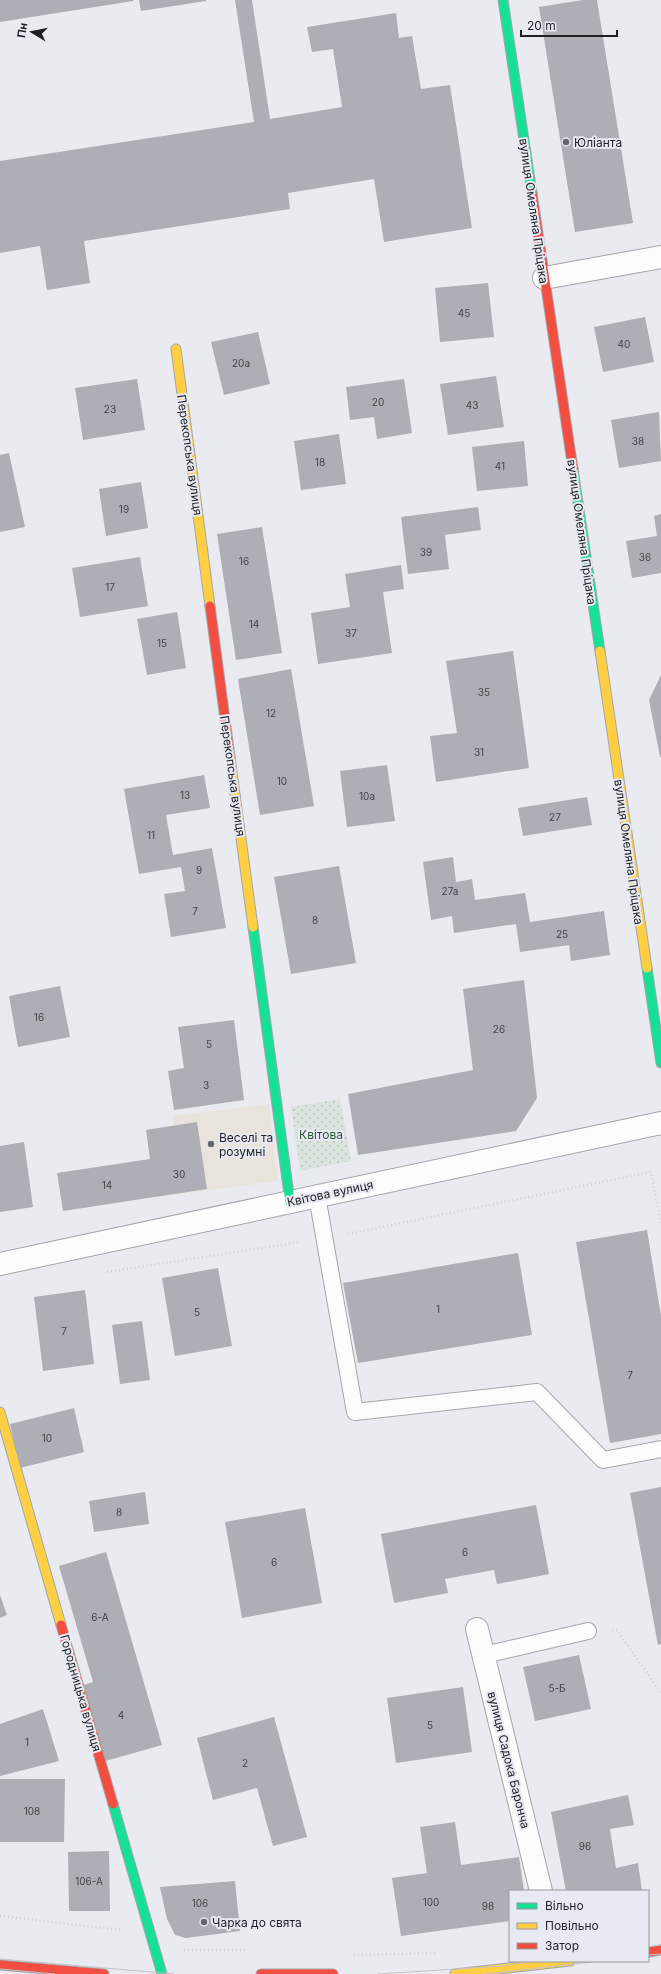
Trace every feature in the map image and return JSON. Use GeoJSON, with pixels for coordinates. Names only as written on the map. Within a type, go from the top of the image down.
{"type":"FeatureCollection","features":[{"type":"Feature","properties":{"kind":"street","name":"вулиця Омеляна Пріцака"},"geometry":{"type":"LineString","coordinates":[[503,0],[661,1063]]}},
{"type":"Feature","properties":{"kind":"street"},"geometry":{"type":"LineString","coordinates":[[544,278],[661,257]]}},
{"type":"Feature","properties":{"kind":"street","name":"Перекопська вулиця"},"geometry":{"type":"LineString","coordinates":[[176,349],[290,1202]]}},
{"type":"Feature","properties":{"kind":"street","name":"Квітова вулиця"},"geometry":{"type":"LineString","coordinates":[[0,1264],[661,1123]]}},
{"type":"Feature","properties":{"kind":"street","name":"Городницька вулиця"},"geometry":{"type":"LineString","coordinates":[[0,1412],[162,1974]]}},
{"type":"Feature","properties":{"kind":"street","name":"вулиця Садока Баронча"},"geometry":{"type":"LineString","coordinates":[[477,1629],[541,1890]]}},
{"type":"Feature","properties":{"kind":"street"},"geometry":{"type":"LineString","coordinates":[[649,1952],[661,1950]]}},
{"type":"Feature","properties":{"kind":"street"},"geometry":{"type":"LineString","coordinates":[[455,1974],[562,1962]]}},
{"type":"Feature","properties":{"kind":"street"},"geometry":{"type":"LineString","coordinates":[[0,1965],[104,1974]]}},
{"type":"Feature","properties":{"kind":"street"},"geometry":{"type":"LineString","coordinates":[[261,1974],[333,1974]]}},
{"type":"Feature","properties":{"kind":"lane"},"geometry":{"type":"LineString","coordinates":[[317,1196],[355,1412],[538,1392],[603,1460],[661,1449]]}},
{"type":"Feature","properties":{"kind":"lane"},"geometry":{"type":"LineString","coordinates":[[484,1655],[588,1631]]}},
{"type":"Feature","properties":{"kind":"path"},"geometry":{"type":"LineString","coordinates":[[651,1172],[661,1225]]}},
{"type":"Feature","properties":{"kind":"path"},"geometry":{"type":"LineString","coordinates":[[588,1631],[617,1630],[661,1693]]}},
{"type":"Feature","properties":{"kind":"path"},"geometry":{"type":"LineString","coordinates":[[0,1916],[125,1930],[155,1949],[249,1950]]}},
{"type":"Feature","properties":{"kind":"path"},"geometry":{"type":"LineString","coordinates":[[348,1954],[371,1956],[441,1952]]}},
{"type":"Feature","properties":{"kind":"shaded area","name":"Веселі та розумні"},"geometry":{"type":"Polygon","coordinates":[[[269,1104],[278,1181],[156,1197],[146,1130],[174,1125],[173,1116],[269,1104]]]}},
{"type":"Feature","properties":{"kind":"green space","name":"Квітова"},"geometry":{"type":"Polygon","coordinates":[[[340,1099],[351,1161],[300,1171],[291,1107],[340,1099]]]}},
{"type":"Feature","properties":{"kind":"building"},"geometry":{"type":"Polygon","coordinates":[[[0,0],[133,0],[133,1],[0,22],[0,0]]]}},
{"type":"Feature","properties":{"kind":"building"},"geometry":{"type":"Polygon","coordinates":[[[139,0],[206,0],[206,1],[141,11],[139,0]]]}},
{"type":"Feature","properties":{"kind":"building"},"geometry":{"type":"Polygon","coordinates":[[[235,0],[252,0],[270,119],[342,107],[333,49],[312,52],[307,27],[396,13],[399,38],[412,36],[421,89],[450,85],[472,228],[384,242],[374,179],[288,193],[290,209],[84,241],[90,283],[47,290],[40,246],[0,253],[0,161],[254,122],[235,0]]]}},
{"type":"Feature","properties":{"kind":"building"},"geometry":{"type":"Polygon","coordinates":[[[583,0],[597,0],[633,223],[575,232],[539,7],[583,0]]]}},
{"type":"Feature","properties":{"kind":"building"},"geometry":{"type":"Polygon","coordinates":[[[488,283],[494,337],[440,342],[435,288],[488,283]]]}},
{"type":"Feature","properties":{"kind":"building"},"geometry":{"type":"Polygon","coordinates":[[[645,317],[654,362],[603,372],[594,327],[645,317]]]}},
{"type":"Feature","properties":{"kind":"building"},"geometry":{"type":"Polygon","coordinates":[[[258,332],[270,384],[224,395],[211,342],[258,332]]]}},
{"type":"Feature","properties":{"kind":"building"},"geometry":{"type":"Polygon","coordinates":[[[496,376],[504,427],[448,435],[440,384],[496,376]]]}},
{"type":"Feature","properties":{"kind":"building"},"geometry":{"type":"Polygon","coordinates":[[[137,379],[145,430],[83,440],[75,388],[137,379]]]}},
{"type":"Feature","properties":{"kind":"building"},"geometry":{"type":"Polygon","coordinates":[[[404,379],[412,433],[377,439],[374,417],[350,420],[346,387],[404,379]]]}},
{"type":"Feature","properties":{"kind":"building"},"geometry":{"type":"Polygon","coordinates":[[[659,412],[661,461],[619,468],[611,420],[659,412]]]}},
{"type":"Feature","properties":{"kind":"building"},"geometry":{"type":"Polygon","coordinates":[[[339,434],[346,484],[301,490],[294,441],[339,434]]]}},
{"type":"Feature","properties":{"kind":"building"},"geometry":{"type":"Polygon","coordinates":[[[524,441],[528,486],[477,491],[472,447],[524,441]]]}},
{"type":"Feature","properties":{"kind":"building"},"geometry":{"type":"Polygon","coordinates":[[[9,453],[25,527],[0,532],[0,455],[9,453]]]}},
{"type":"Feature","properties":{"kind":"building"},"geometry":{"type":"Polygon","coordinates":[[[141,482],[148,528],[106,536],[99,489],[141,482]]]}},
{"type":"Feature","properties":{"kind":"building"},"geometry":{"type":"Polygon","coordinates":[[[478,507],[481,530],[445,535],[449,569],[408,574],[401,517],[478,507]]]}},
{"type":"Feature","properties":{"kind":"building"},"geometry":{"type":"Polygon","coordinates":[[[661,514],[661,573],[632,578],[626,541],[657,536],[654,516],[661,514]]]}},
{"type":"Feature","properties":{"kind":"building"},"geometry":{"type":"Polygon","coordinates":[[[262,527],[282,653],[236,660],[217,534],[262,527]]]}},
{"type":"Feature","properties":{"kind":"building"},"geometry":{"type":"Polygon","coordinates":[[[140,557],[148,606],[80,617],[72,568],[140,557]]]}},
{"type":"Feature","properties":{"kind":"building"},"geometry":{"type":"Polygon","coordinates":[[[401,565],[404,589],[383,592],[392,653],[318,664],[311,613],[350,607],[345,574],[401,565]]]}},
{"type":"Feature","properties":{"kind":"building"},"geometry":{"type":"Polygon","coordinates":[[[177,612],[186,668],[147,675],[137,619],[177,612]]]}},
{"type":"Feature","properties":{"kind":"building"},"geometry":{"type":"Polygon","coordinates":[[[513,651],[529,768],[436,782],[430,736],[457,733],[446,661],[513,651]]]}},
{"type":"Feature","properties":{"kind":"building"},"geometry":{"type":"Polygon","coordinates":[[[291,669],[314,806],[260,815],[238,679],[291,669]]]}},
{"type":"Feature","properties":{"kind":"building"},"geometry":{"type":"Polygon","coordinates":[[[661,675],[661,757],[660,757],[649,700],[661,675]]]}},
{"type":"Feature","properties":{"kind":"building"},"geometry":{"type":"Polygon","coordinates":[[[387,765],[395,821],[347,827],[340,771],[387,765]]]}},
{"type":"Feature","properties":{"kind":"building"},"geometry":{"type":"Polygon","coordinates":[[[204,775],[210,808],[166,815],[173,855],[212,848],[226,928],[171,937],[164,894],[185,891],[181,867],[139,874],[124,789],[204,775]]]}},
{"type":"Feature","properties":{"kind":"building"},"geometry":{"type":"Polygon","coordinates":[[[587,797],[592,825],[523,836],[518,808],[587,797]]]}},
{"type":"Feature","properties":{"kind":"building"},"geometry":{"type":"Polygon","coordinates":[[[453,857],[456,882],[472,879],[475,900],[525,893],[530,922],[604,911],[610,955],[571,961],[569,945],[520,952],[516,924],[454,933],[452,916],[431,920],[423,862],[453,857]]]}},
{"type":"Feature","properties":{"kind":"building"},"geometry":{"type":"Polygon","coordinates":[[[339,866],[356,963],[291,974],[274,877],[339,866]]]}},
{"type":"Feature","properties":{"kind":"building"},"geometry":{"type":"Polygon","coordinates":[[[524,980],[537,1098],[516,1131],[358,1155],[348,1094],[473,1070],[463,989],[524,980]]]}},
{"type":"Feature","properties":{"kind":"building"},"geometry":{"type":"Polygon","coordinates":[[[60,986],[70,1037],[18,1047],[9,996],[60,986]]]}},
{"type":"Feature","properties":{"kind":"building"},"geometry":{"type":"Polygon","coordinates":[[[234,1020],[244,1100],[174,1110],[168,1071],[184,1068],[178,1027],[234,1020]]]}},
{"type":"Feature","properties":{"kind":"building"},"geometry":{"type":"Polygon","coordinates":[[[197,1122],[207,1189],[63,1211],[57,1173],[150,1159],[146,1130],[197,1122]]]}},
{"type":"Feature","properties":{"kind":"building"},"geometry":{"type":"Polygon","coordinates":[[[24,1142],[33,1207],[0,1212],[0,1146],[24,1142]]]}},
{"type":"Feature","properties":{"kind":"building"},"geometry":{"type":"Polygon","coordinates":[[[647,1230],[661,1316],[661,1434],[610,1443],[576,1242],[647,1230]]]}},
{"type":"Feature","properties":{"kind":"building"},"geometry":{"type":"Polygon","coordinates":[[[518,1253],[532,1335],[358,1363],[343,1283],[518,1253]]]}},
{"type":"Feature","properties":{"kind":"building"},"geometry":{"type":"Polygon","coordinates":[[[218,1268],[232,1346],[175,1356],[162,1278],[218,1268]]]}},
{"type":"Feature","properties":{"kind":"building"},"geometry":{"type":"Polygon","coordinates":[[[85,1290],[94,1364],[43,1371],[34,1297],[85,1290]]]}},
{"type":"Feature","properties":{"kind":"building"},"geometry":{"type":"Polygon","coordinates":[[[142,1321],[150,1380],[120,1384],[112,1325],[142,1321]]]}},
{"type":"Feature","properties":{"kind":"building"},"geometry":{"type":"Polygon","coordinates":[[[74,1408],[84,1452],[20,1468],[10,1424],[74,1408]]]}},
{"type":"Feature","properties":{"kind":"building"},"geometry":{"type":"Polygon","coordinates":[[[661,1487],[661,1644],[658,1645],[630,1493],[661,1487]]]}},
{"type":"Feature","properties":{"kind":"building"},"geometry":{"type":"Polygon","coordinates":[[[145,1492],[149,1524],[94,1532],[89,1501],[145,1492]]]}},
{"type":"Feature","properties":{"kind":"building"},"geometry":{"type":"Polygon","coordinates":[[[536,1505],[549,1574],[497,1584],[494,1570],[445,1579],[448,1593],[394,1603],[381,1534],[536,1505]]]}},
{"type":"Feature","properties":{"kind":"building"},"geometry":{"type":"Polygon","coordinates":[[[305,1508],[322,1603],[242,1618],[225,1522],[305,1508]]]}},
{"type":"Feature","properties":{"kind":"building"},"geometry":{"type":"Polygon","coordinates":[[[106,1552],[162,1745],[102,1762],[80,1686],[93,1682],[59,1566],[106,1552]]]}},
{"type":"Feature","properties":{"kind":"building"},"geometry":{"type":"Polygon","coordinates":[[[0,1595],[7,1615],[0,1618],[0,1595]]]}},
{"type":"Feature","properties":{"kind":"building"},"geometry":{"type":"Polygon","coordinates":[[[579,1655],[591,1709],[535,1721],[523,1667],[579,1655]]]}},
{"type":"Feature","properties":{"kind":"building"},"geometry":{"type":"Polygon","coordinates":[[[463,1687],[472,1752],[396,1763],[387,1698],[463,1687]]]}},
{"type":"Feature","properties":{"kind":"building"},"geometry":{"type":"Polygon","coordinates":[[[43,1709],[59,1761],[0,1776],[0,1724],[43,1709]]]}},
{"type":"Feature","properties":{"kind":"building"},"geometry":{"type":"Polygon","coordinates":[[[274,1717],[307,1837],[273,1846],[257,1788],[213,1800],[197,1738],[274,1717]]]}},
{"type":"Feature","properties":{"kind":"building"},"geometry":{"type":"Polygon","coordinates":[[[0,1779],[65,1779],[64,1842],[0,1842],[0,1779]]]}},
{"type":"Feature","properties":{"kind":"building"},"geometry":{"type":"Polygon","coordinates":[[[628,1795],[634,1825],[610,1829],[616,1868],[638,1863],[642,1890],[566,1890],[551,1812],[628,1795]]]}},
{"type":"Feature","properties":{"kind":"building"},"geometry":{"type":"Polygon","coordinates":[[[455,1822],[461,1865],[519,1857],[524,1890],[509,1890],[509,1921],[401,1936],[392,1878],[427,1873],[420,1827],[455,1822]]]}},
{"type":"Feature","properties":{"kind":"building"},"geometry":{"type":"Polygon","coordinates":[[[109,1851],[110,1911],[69,1911],[68,1852],[109,1851]]]}},
{"type":"Feature","properties":{"kind":"building"},"geometry":{"type":"Polygon","coordinates":[[[235,1881],[240,1931],[186,1938],[175,1935],[167,1919],[160,1887],[235,1881]]]}},
{"type":"Feature","properties":{"kind":"tram line"},"geometry":{"type":"LineString","coordinates":[[649,1947],[661,1945]]}},
{"type":"Feature","properties":{"kind":"tram line"},"geometry":{"type":"LineString","coordinates":[[649,1955],[661,1954]]}},
{"type":"Feature","properties":{"kind":"tram line"},"geometry":{"type":"LineString","coordinates":[[0,1959],[174,1974]]}},
{"type":"Feature","properties":{"kind":"tram line"},"geometry":{"type":"LineString","coordinates":[[378,1974],[502,1966],[529,1962]]}},
{"type":"Feature","properties":{"kind":"tram line"},"geometry":{"type":"LineString","coordinates":[[485,1974],[591,1962]]}},
{"type":"Feature","properties":{"kind":"tram line"},"geometry":{"type":"LineString","coordinates":[[0,1969],[55,1974]]}},
{"type":"Feature","properties":{"kind":"traffic: fast"},"geometry":{"type":"LineString","coordinates":[[503,0],[532,193]]}},
{"type":"Feature","properties":{"kind":"traffic: fast"},"geometry":{"type":"LineString","coordinates":[[573,469],[600,651]]}},
{"type":"Feature","properties":{"kind":"traffic: fast"},"geometry":{"type":"LineString","coordinates":[[253,927],[290,1202]]}},
{"type":"Feature","properties":{"kind":"traffic: fast"},"geometry":{"type":"LineString","coordinates":[[647,968],[661,1063]]}},
{"type":"Feature","properties":{"kind":"traffic: fast"},"geometry":{"type":"LineString","coordinates":[[113,1804],[162,1974]]}},
{"type":"Feature","properties":{"kind":"traffic: slow"},"geometry":{"type":"LineString","coordinates":[[176,349],[210,606]]}},
{"type":"Feature","properties":{"kind":"traffic: slow"},"geometry":{"type":"LineString","coordinates":[[600,651],[647,968]]}},
{"type":"Feature","properties":{"kind":"traffic: slow"},"geometry":{"type":"LineString","coordinates":[[230,757],[253,927]]}},
{"type":"Feature","properties":{"kind":"traffic: slow"},"geometry":{"type":"LineString","coordinates":[[0,1412],[61,1625]]}},
{"type":"Feature","properties":{"kind":"traffic: slow"},"geometry":{"type":"LineString","coordinates":[[455,1974],[561,1962]]}},
{"type":"Feature","properties":{"kind":"traffic: jam"},"geometry":{"type":"LineString","coordinates":[[532,193],[573,469]]}},
{"type":"Feature","properties":{"kind":"traffic: jam"},"geometry":{"type":"LineString","coordinates":[[210,606],[230,757]]}},
{"type":"Feature","properties":{"kind":"traffic: jam"},"geometry":{"type":"LineString","coordinates":[[61,1625],[113,1804]]}},
{"type":"Feature","properties":{"kind":"traffic: jam"},"geometry":{"type":"LineString","coordinates":[[649,1952],[661,1950]]}},
{"type":"Feature","properties":{"kind":"traffic: jam"},"geometry":{"type":"LineString","coordinates":[[0,1965],[104,1974]]}},
{"type":"Feature","properties":{"kind":"traffic: jam"},"geometry":{"type":"LineString","coordinates":[[261,1974],[333,1974]]}},
{"type":"Feature","properties":{"kind":"place","name":"Юліанта"},"geometry":{"type":"Point","coordinates":[566,142]}},
{"type":"Feature","properties":{"kind":"place","name":"Веселі та розумні"},"geometry":{"type":"Point","coordinates":[211,1144]}},
{"type":"Feature","properties":{"kind":"place","name":"Чарка до свята"},"geometry":{"type":"Point","coordinates":[204,1922]}}]}
